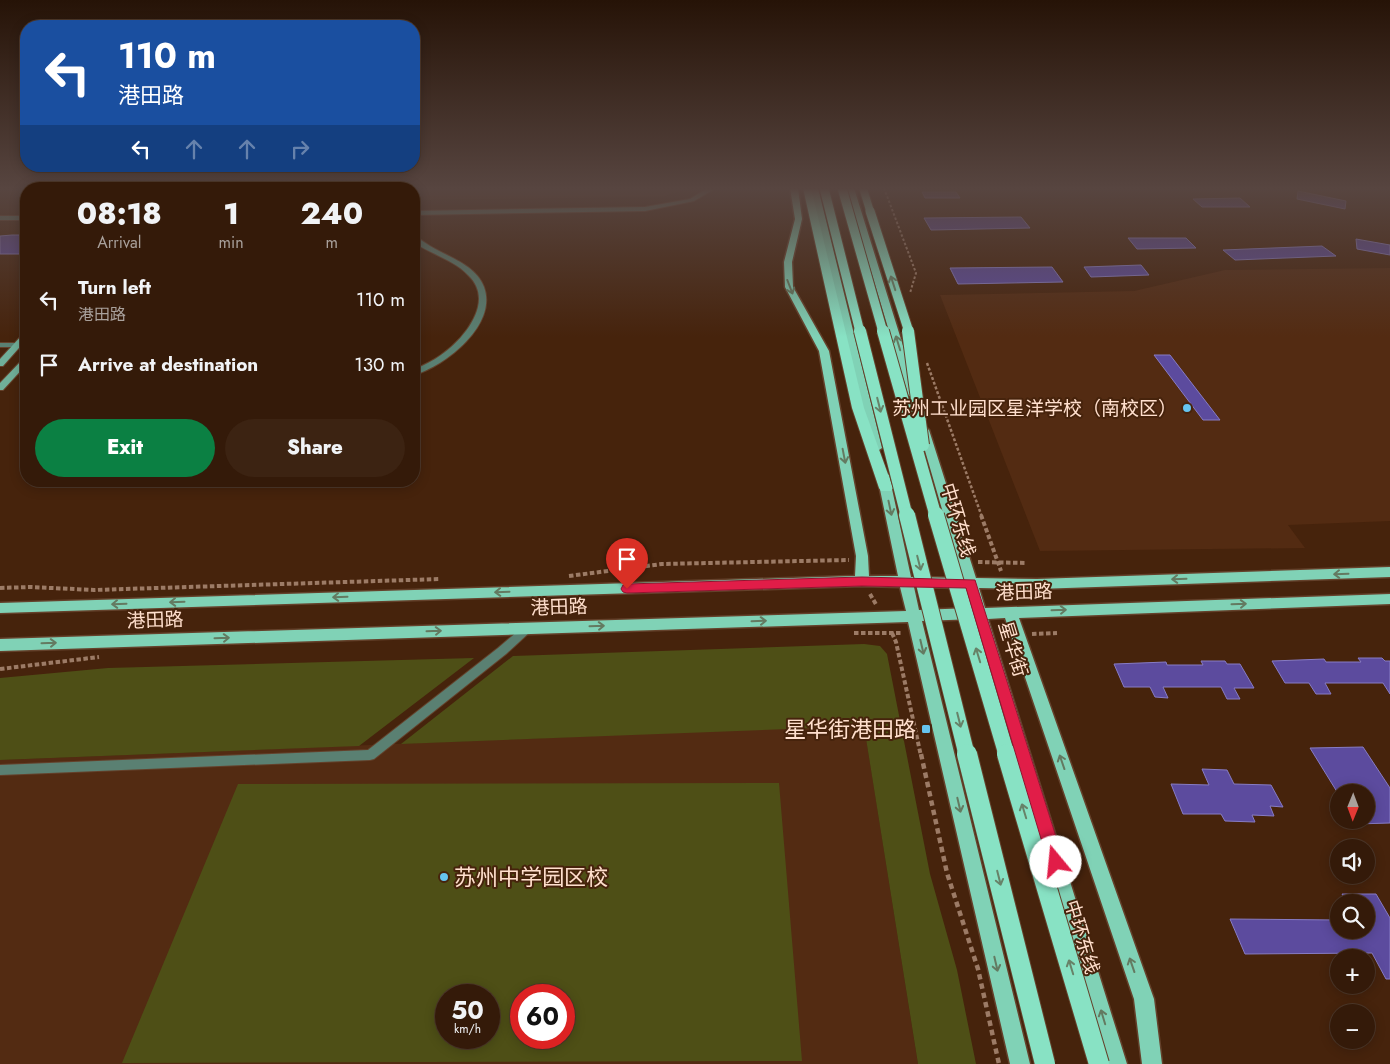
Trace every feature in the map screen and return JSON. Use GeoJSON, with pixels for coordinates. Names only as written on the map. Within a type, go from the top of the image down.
{"type":"FeatureCollection","features":[{"type":"Feature","properties":{"kind":"highway"},"geometry":{"type":"LineString","coordinates":[[818,238],[858,408],[886,488]]}},
{"type":"Feature","properties":{"kind":"highway"},"geometry":{"type":"LineString","coordinates":[[837,238],[1046,1064]]}},
{"type":"Feature","properties":{"kind":"highway","name":"中环东线"},"geometry":{"type":"LineString","coordinates":[[856,238],[927,486],[1099,1064]]}},
{"type":"Feature","properties":{"kind":"highway"},"geometry":{"type":"LineString","coordinates":[[879,238],[910,336],[927,486]]}},
{"type":"Feature","properties":{"kind":"main road"},"geometry":{"type":"LineString","coordinates":[[793,238],[786,261],[787,280],[824,351],[862,560],[862,582]]}},
{"type":"Feature","properties":{"kind":"main road"},"geometry":{"type":"LineString","coordinates":[[826,238],[1020,1064]]}},
{"type":"Feature","properties":{"kind":"main road","name":"星华街"},"geometry":{"type":"LineString","coordinates":[[865,238],[1118,1064]]}},
{"type":"Feature","properties":{"kind":"main road"},"geometry":{"type":"LineString","coordinates":[[0,364],[20,347]]}},
{"type":"Feature","properties":{"kind":"main road"},"geometry":{"type":"LineString","coordinates":[[0,388],[20,367]]}},
{"type":"Feature","properties":{"kind":"main road","name":"港田路"},"geometry":{"type":"LineString","coordinates":[[0,608],[862,582],[1037,584],[1390,572]]}},
{"type":"Feature","properties":{"kind":"main road","name":"港田路"},"geometry":{"type":"LineString","coordinates":[[0,645],[1390,598]]}},
{"type":"Feature","properties":{"kind":"main road"},"geometry":{"type":"LineString","coordinates":[[1010,612],[1144,999],[1152,1064]]}},
{"type":"Feature","properties":{"kind":"street"},"geometry":{"type":"LineString","coordinates":[[420,243],[472,274],[482,290],[484,298],[480,317],[465,339],[436,362],[420,369]]}},
{"type":"Feature","properties":{"kind":"street"},"geometry":{"type":"LineString","coordinates":[[0,345],[20,345]]}},
{"type":"Feature","properties":{"kind":"lane"},"geometry":{"type":"LineString","coordinates":[[0,770],[370,755],[502,651],[528,628]]}},
{"type":"Feature","properties":{"kind":"path"},"geometry":{"type":"LineString","coordinates":[[559,576],[662,564],[862,560]]}},
{"type":"Feature","properties":{"kind":"path"},"geometry":{"type":"LineString","coordinates":[[964,562],[1028,563]]}},
{"type":"Feature","properties":{"kind":"path"},"geometry":{"type":"LineString","coordinates":[[0,588],[94,590],[450,579]]}},
{"type":"Feature","properties":{"kind":"shaded area","name":"苏州工业园区星洋学校（南校区）"},"geometry":{"type":"Polygon","coordinates":[[[1390,268],[1390,521],[1288,525],[1305,548],[1040,551],[940,295],[1134,291],[1225,270],[1390,268]]]}},
{"type":"Feature","properties":{"kind":"shaded area"},"geometry":{"type":"Polygon","coordinates":[[[864,644],[880,646],[887,654],[930,874],[957,970],[976,1064],[918,1064],[864,726],[401,744],[513,656],[864,644]]]}},
{"type":"Feature","properties":{"kind":"shaded area"},"geometry":{"type":"Polygon","coordinates":[[[474,658],[359,746],[0,760],[0,678],[108,668],[474,658]]]}},
{"type":"Feature","properties":{"kind":"shaded area","name":"苏州中学园区校"},"geometry":{"type":"Polygon","coordinates":[[[864,725],[918,1064],[0,1064],[0,760],[864,725]]]}},
{"type":"Feature","properties":{"kind":"shaded area"},"geometry":{"type":"Polygon","coordinates":[[[779,783],[802,1061],[122,1063],[238,784],[779,783]]]}},
{"type":"Feature","properties":{"kind":"building"},"geometry":{"type":"Polygon","coordinates":[[[0,238],[20,238],[20,254],[0,254],[0,238]]]}},
{"type":"Feature","properties":{"kind":"building"},"geometry":{"type":"Polygon","coordinates":[[[1128,238],[1186,238],[1196,248],[1137,249],[1128,238]]]}},
{"type":"Feature","properties":{"kind":"building"},"geometry":{"type":"Polygon","coordinates":[[[1356,239],[1390,245],[1390,255],[1357,249],[1356,239]]]}},
{"type":"Feature","properties":{"kind":"building"},"geometry":{"type":"Polygon","coordinates":[[[1322,246],[1336,256],[1235,260],[1223,250],[1322,246]]]}},
{"type":"Feature","properties":{"kind":"building"},"geometry":{"type":"Polygon","coordinates":[[[1141,265],[1149,275],[1091,277],[1084,267],[1141,265]]]}},
{"type":"Feature","properties":{"kind":"building"},"geometry":{"type":"Polygon","coordinates":[[[1052,267],[1063,282],[958,284],[950,268],[1052,267]]]}},
{"type":"Feature","properties":{"kind":"building"},"geometry":{"type":"Polygon","coordinates":[[[1154,355],[1170,355],[1220,420],[1203,420],[1154,355]]]}},
{"type":"Feature","properties":{"kind":"building"},"geometry":{"type":"Polygon","coordinates":[[[1358,658],[1382,658],[1385,661],[1390,661],[1390,694],[1383,683],[1325,683],[1331,694],[1316,694],[1309,683],[1285,683],[1272,661],[1324,659],[1326,662],[1361,662],[1358,658]]]}},
{"type":"Feature","properties":{"kind":"building"},"geometry":{"type":"Polygon","coordinates":[[[1201,661],[1225,661],[1227,664],[1240,664],[1254,688],[1234,688],[1240,699],[1227,699],[1221,687],[1163,687],[1168,698],[1155,697],[1150,687],[1124,687],[1114,664],[1166,662],[1167,665],[1203,665],[1201,661]]]}},
{"type":"Feature","properties":{"kind":"building"},"geometry":{"type":"Polygon","coordinates":[[[1363,747],[1390,788],[1390,823],[1375,823],[1375,784],[1332,784],[1310,748],[1363,747]]]}},
{"type":"Feature","properties":{"kind":"building"},"geometry":{"type":"Polygon","coordinates":[[[1202,769],[1227,770],[1234,784],[1271,785],[1283,807],[1270,806],[1274,816],[1252,815],[1255,822],[1225,821],[1221,814],[1183,814],[1171,784],[1209,785],[1202,769]]]}},
{"type":"Feature","properties":{"kind":"building"},"geometry":{"type":"Polygon","coordinates":[[[1376,894],[1390,918],[1390,979],[1386,979],[1375,959],[1375,949],[1330,949],[1330,953],[1245,954],[1230,919],[1330,920],[1330,939],[1375,939],[1376,894]]]}},
{"type":"Feature","properties":{"kind":"place","name":"苏州工业园区星洋学校（南校区）"},"geometry":{"type":"Point","coordinates":[1187,408]}},
{"type":"Feature","properties":{"kind":"place","name":"星华街港田路"},"geometry":{"type":"Point","coordinates":[926,729]}},
{"type":"Feature","properties":{"kind":"place","name":"苏州中学园区校"},"geometry":{"type":"Point","coordinates":[444,877]}},
{"type":"Feature","properties":{"kind":"route"},"geometry":{"type":"LineString","coordinates":[[627,589],[862,582],[971,583],[1056,862]]}}]}
